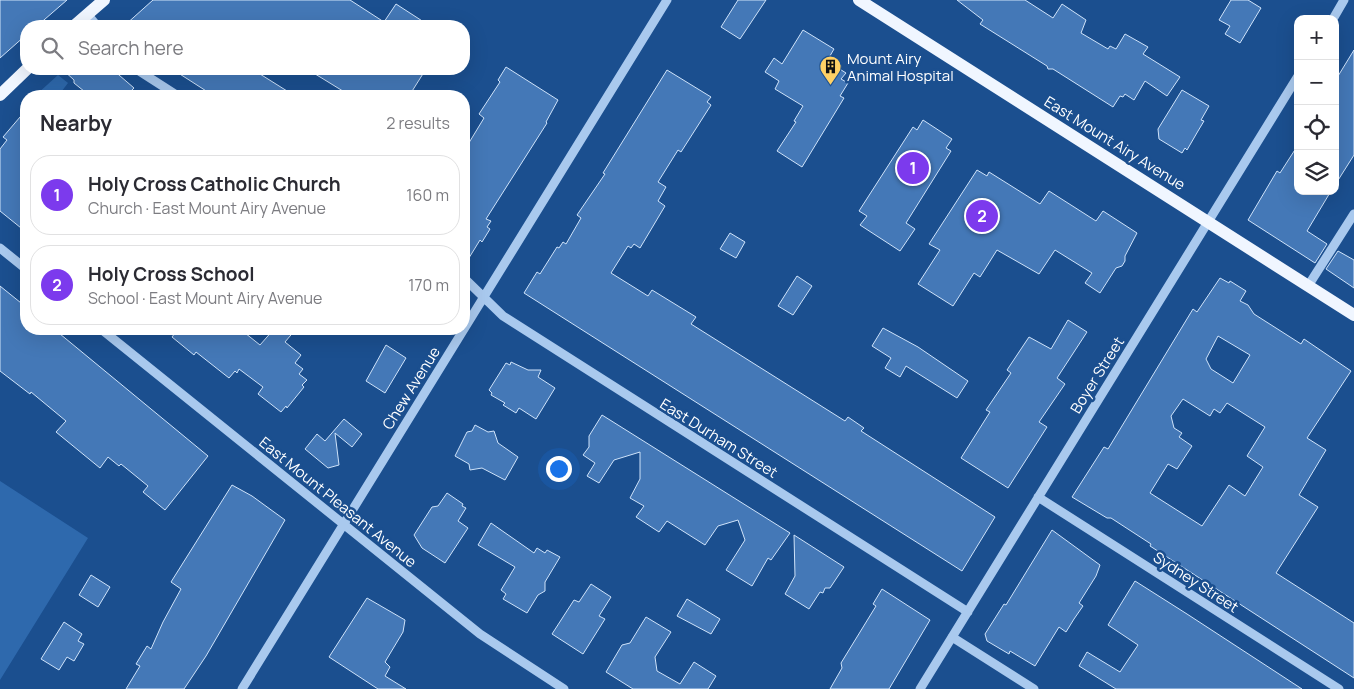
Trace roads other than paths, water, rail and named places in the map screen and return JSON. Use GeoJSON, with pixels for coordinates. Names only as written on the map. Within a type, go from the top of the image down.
{"type":"FeatureCollection","features":[{"type":"Feature","properties":{"kind":"main road"},"geometry":{"type":"LineString","coordinates":[[80,20],[104,0]]}},
{"type":"Feature","properties":{"kind":"main road","name":"East Mount Airy Avenue"},"geometry":{"type":"LineString","coordinates":[[859,0],[1354,315]]}},
{"type":"Feature","properties":{"kind":"main road"},"geometry":{"type":"LineString","coordinates":[[0,95],[21,75]]}},
{"type":"Feature","properties":{"kind":"street","name":"Chew Avenue"},"geometry":{"type":"LineString","coordinates":[[470,320],[666,0]]}},
{"type":"Feature","properties":{"kind":"street"},"geometry":{"type":"LineString","coordinates":[[1335,15],[1344,0]]}},
{"type":"Feature","properties":{"kind":"street"},"geometry":{"type":"LineString","coordinates":[[87,14],[92,20]]}},
{"type":"Feature","properties":{"kind":"street"},"geometry":{"type":"LineString","coordinates":[[145,75],[169,90]]}},
{"type":"Feature","properties":{"kind":"street","name":"Boyer Street"},"geometry":{"type":"LineString","coordinates":[[920,689],[1294,82]]}},
{"type":"Feature","properties":{"kind":"street"},"geometry":{"type":"LineString","coordinates":[[1308,286],[1354,214]]}},
{"type":"Feature","properties":{"kind":"street"},"geometry":{"type":"LineString","coordinates":[[0,248],[20,264]]}},
{"type":"Feature","properties":{"kind":"street","name":"East Durham Street"},"geometry":{"type":"LineString","coordinates":[[470,284],[502,316],[968,612]]}},
{"type":"Feature","properties":{"kind":"street","name":"East Mount Pleasant Avenue"},"geometry":{"type":"LineString","coordinates":[[108,335],[480,634],[564,689]]}},
{"type":"Feature","properties":{"kind":"street","name":"Chew Avenue"},"geometry":{"type":"LineString","coordinates":[[242,689],[461,335]]}},
{"type":"Feature","properties":{"kind":"street","name":"Sydney Street"},"geometry":{"type":"LineString","coordinates":[[1038,497],[1339,689]]}},
{"type":"Feature","properties":{"kind":"street"},"geometry":{"type":"LineString","coordinates":[[952,637],[1034,689]]}},
{"type":"Feature","properties":{"kind":"place","name":"Mount Airy Animal Hospital"},"geometry":{"type":"Point","coordinates":[831,86]}},
{"type":"Feature","properties":{"kind":"place","name":"Holy Cross Catholic Church"},"geometry":{"type":"Point","coordinates":[913,168]}},
{"type":"Feature","properties":{"kind":"place","name":"Holy Cross School"},"geometry":{"type":"Point","coordinates":[982,216]}}]}
